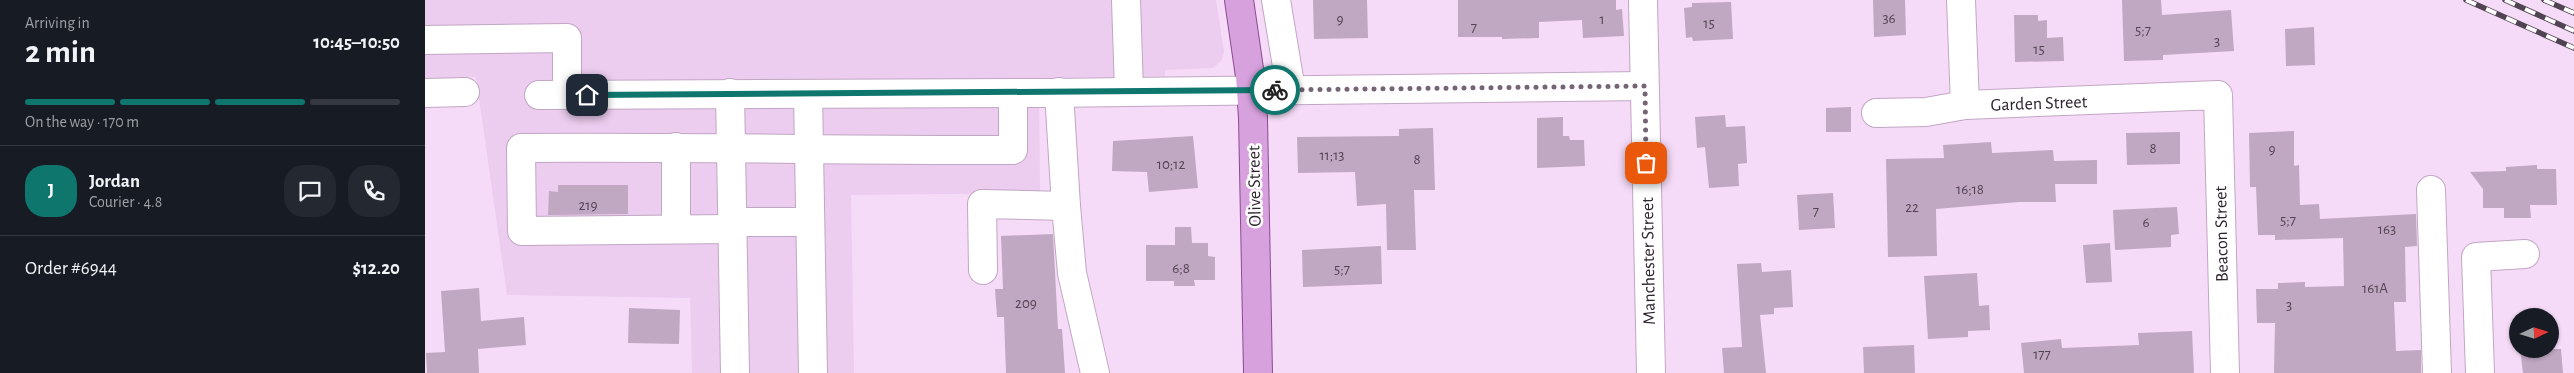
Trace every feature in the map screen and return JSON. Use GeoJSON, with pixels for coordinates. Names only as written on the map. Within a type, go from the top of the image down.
{"type":"FeatureCollection","features":[{"type":"Feature","properties":{"kind":"main road","name":"Olive Street"},"geometry":{"type":"LineString","coordinates":[[1239,0],[1252,90],[1258,373]]}},
{"type":"Feature","properties":{"kind":"street"},"geometry":{"type":"LineString","coordinates":[[1126,0],[1129,91]]}},
{"type":"Feature","properties":{"kind":"street"},"geometry":{"type":"LineString","coordinates":[[1276,0],[1291,90]]}},
{"type":"Feature","properties":{"kind":"street","name":"Manchester Street"},"geometry":{"type":"LineString","coordinates":[[1643,0],[1651,373]]}},
{"type":"Feature","properties":{"kind":"street","name":"Garden Street"},"geometry":{"type":"LineString","coordinates":[[1961,0],[1965,105],[2217,96]]}},
{"type":"Feature","properties":{"kind":"street"},"geometry":{"type":"LineString","coordinates":[[425,40],[567,38],[567,95]]}},
{"type":"Feature","properties":{"kind":"street"},"geometry":{"type":"LineString","coordinates":[[539,95],[1013,93],[1645,86]]}},
{"type":"Feature","properties":{"kind":"street"},"geometry":{"type":"LineString","coordinates":[[425,93],[465,92]]}},
{"type":"Feature","properties":{"kind":"street"},"geometry":{"type":"LineString","coordinates":[[1059,92],[1072,273],[1095,373]]}},
{"type":"Feature","properties":{"kind":"street"},"geometry":{"type":"LineString","coordinates":[[810,222],[732,225],[676,230],[522,231],[521,148],[731,147],[809,150],[1013,150],[1013,93]]}},
{"type":"Feature","properties":{"kind":"street"},"geometry":{"type":"LineString","coordinates":[[730,94],[735,373]]}},
{"type":"Feature","properties":{"kind":"street"},"geometry":{"type":"LineString","coordinates":[[808,94],[813,373]]}},
{"type":"Feature","properties":{"kind":"street","name":"Beacon Street"},"geometry":{"type":"LineString","coordinates":[[2217,96],[2225,373]]}},
{"type":"Feature","properties":{"kind":"street"},"geometry":{"type":"LineString","coordinates":[[1877,113],[1926,112],[1965,105]]}},
{"type":"Feature","properties":{"kind":"street"},"geometry":{"type":"LineString","coordinates":[[676,147],[676,230]]}},
{"type":"Feature","properties":{"kind":"street"},"geometry":{"type":"LineString","coordinates":[[2431,190],[2437,373]]}},
{"type":"Feature","properties":{"kind":"street"},"geometry":{"type":"LineString","coordinates":[[983,270],[982,204],[1066,206]]}},
{"type":"Feature","properties":{"kind":"street"},"geometry":{"type":"LineString","coordinates":[[2480,373],[2476,257],[2525,254]]}},
{"type":"Feature","properties":{"kind":"shaded area"},"geometry":{"type":"Polygon","coordinates":[[[425,0],[1216,0],[1224,52],[1222,60],[1213,68],[1165,70],[1165,76],[1039,78],[1040,193],[851,195],[854,373],[692,373],[690,298],[507,295],[476,77],[425,78],[425,0]]]}},
{"type":"Feature","properties":{"kind":"building"},"geometry":{"type":"Polygon","coordinates":[[[1313,0],[1367,0],[1368,38],[1314,39],[1313,0]]]}},
{"type":"Feature","properties":{"kind":"building"},"geometry":{"type":"Polygon","coordinates":[[[1458,0],[1616,0],[1616,10],[1622,9],[1624,36],[1583,38],[1582,20],[1539,22],[1539,38],[1458,37],[1458,0]]]}},
{"type":"Feature","properties":{"kind":"building"},"geometry":{"type":"Polygon","coordinates":[[[1873,0],[1905,0],[1906,35],[1874,37],[1873,0]]]}},
{"type":"Feature","properties":{"kind":"building"},"geometry":{"type":"Polygon","coordinates":[[[2122,0],[2161,0],[2162,15],[2231,10],[2234,51],[2163,55],[2163,60],[2124,61],[2122,0]]]}},
{"type":"Feature","properties":{"kind":"building"},"geometry":{"type":"Polygon","coordinates":[[[1731,2],[1733,39],[1693,41],[1692,37],[1686,38],[1684,8],[1692,7],[1692,3],[1731,2]]]}},
{"type":"Feature","properties":{"kind":"building"},"geometry":{"type":"Polygon","coordinates":[[[2014,15],[2038,15],[2038,21],[2047,20],[2047,38],[2063,37],[2064,61],[2015,62],[2014,15]]]}},
{"type":"Feature","properties":{"kind":"building"},"geometry":{"type":"Polygon","coordinates":[[[2314,27],[2315,65],[2286,66],[2285,29],[2314,27]]]}},
{"type":"Feature","properties":{"kind":"building"},"geometry":{"type":"Polygon","coordinates":[[[1851,107],[1851,132],[1826,132],[1826,108],[1851,107]]]}},
{"type":"Feature","properties":{"kind":"building"},"geometry":{"type":"Polygon","coordinates":[[[1725,115],[1726,127],[1745,126],[1747,163],[1738,164],[1739,186],[1709,188],[1705,147],[1697,148],[1695,117],[1725,115]]]}},
{"type":"Feature","properties":{"kind":"building"},"geometry":{"type":"Polygon","coordinates":[[[1563,117],[1563,136],[1569,136],[1570,140],[1584,140],[1585,166],[1537,168],[1537,118],[1563,117]]]}},
{"type":"Feature","properties":{"kind":"building"},"geometry":{"type":"Polygon","coordinates":[[[1433,128],[1435,190],[1414,190],[1416,250],[1387,250],[1386,204],[1357,206],[1355,172],[1298,173],[1297,137],[1399,136],[1399,129],[1433,128]]]}},
{"type":"Feature","properties":{"kind":"building"},"geometry":{"type":"Polygon","coordinates":[[[2294,131],[2294,166],[2299,165],[2300,205],[2319,204],[2320,219],[2416,214],[2417,246],[2405,247],[2406,302],[2394,302],[2396,351],[2421,350],[2421,373],[2274,373],[2275,323],[2257,323],[2256,289],[2278,289],[2278,283],[2305,282],[2305,287],[2344,286],[2343,238],[2275,240],[2275,235],[2258,235],[2256,187],[2250,187],[2249,133],[2294,131]]]}},
{"type":"Feature","properties":{"kind":"building"},"geometry":{"type":"Polygon","coordinates":[[[2180,132],[2180,164],[2127,165],[2126,133],[2180,132]]]}},
{"type":"Feature","properties":{"kind":"building"},"geometry":{"type":"Polygon","coordinates":[[[1193,136],[1198,188],[1149,192],[1147,172],[1112,171],[1113,141],[1193,136]]]}},
{"type":"Feature","properties":{"kind":"building"},"geometry":{"type":"Polygon","coordinates":[[[1991,142],[1992,153],[2053,150],[2054,161],[2097,160],[2097,184],[2055,184],[2056,202],[2019,202],[1936,209],[1937,256],[1888,257],[1886,159],[1944,158],[1943,145],[1991,142]]]}},
{"type":"Feature","properties":{"kind":"building"},"geometry":{"type":"Polygon","coordinates":[[[2537,165],[2537,169],[2556,169],[2557,205],[2530,205],[2531,218],[2504,218],[2504,208],[2483,208],[2483,189],[2470,172],[2506,171],[2506,167],[2537,165]]]}},
{"type":"Feature","properties":{"kind":"building"},"geometry":{"type":"Polygon","coordinates":[[[558,185],[628,185],[628,214],[548,215],[549,191],[558,192],[558,185]]]}},
{"type":"Feature","properties":{"kind":"building"},"geometry":{"type":"Polygon","coordinates":[[[1833,193],[1835,228],[1799,230],[1797,195],[1833,193]]]}},
{"type":"Feature","properties":{"kind":"building"},"geometry":{"type":"Polygon","coordinates":[[[2177,207],[2179,234],[2171,235],[2171,247],[2115,250],[2113,210],[2177,207]]]}},
{"type":"Feature","properties":{"kind":"building"},"geometry":{"type":"Polygon","coordinates":[[[1175,227],[1191,227],[1192,243],[1208,243],[1208,256],[1215,257],[1215,280],[1194,280],[1195,286],[1174,286],[1174,281],[1146,281],[1146,245],[1175,245],[1175,227]]]}},
{"type":"Feature","properties":{"kind":"building"},"geometry":{"type":"Polygon","coordinates":[[[1053,234],[1058,329],[1062,329],[1065,373],[1006,373],[1004,317],[997,317],[995,289],[1003,289],[1001,236],[1053,234]]]}},
{"type":"Feature","properties":{"kind":"building"},"geometry":{"type":"Polygon","coordinates":[[[2110,243],[2112,282],[2086,283],[2083,245],[2110,243]]]}},
{"type":"Feature","properties":{"kind":"building"},"geometry":{"type":"Polygon","coordinates":[[[1381,246],[1382,284],[1303,287],[1302,250],[1381,246]]]}},
{"type":"Feature","properties":{"kind":"building"},"geometry":{"type":"Polygon","coordinates":[[[1761,263],[1762,272],[1791,270],[1793,307],[1774,308],[1774,314],[1760,315],[1766,373],[1724,373],[1722,348],[1742,347],[1737,264],[1761,263]]]}},
{"type":"Feature","properties":{"kind":"building"},"geometry":{"type":"Polygon","coordinates":[[[1977,273],[1979,306],[1989,305],[1990,330],[1968,331],[1968,337],[1928,339],[1924,276],[1977,273]]]}},
{"type":"Feature","properties":{"kind":"building"},"geometry":{"type":"Polygon","coordinates":[[[479,288],[481,321],[524,317],[526,345],[478,349],[479,373],[427,373],[426,353],[445,352],[441,291],[479,288]]]}},
{"type":"Feature","properties":{"kind":"building"},"geometry":{"type":"Polygon","coordinates":[[[629,308],[680,310],[679,344],[628,343],[629,308]]]}},
{"type":"Feature","properties":{"kind":"building"},"geometry":{"type":"Polygon","coordinates":[[[2192,331],[2194,373],[2024,373],[2021,343],[2061,339],[2062,348],[2139,345],[2138,333],[2192,331]]]}},
{"type":"Feature","properties":{"kind":"building"},"geometry":{"type":"Polygon","coordinates":[[[1914,345],[1915,373],[1864,373],[1863,347],[1914,345]]]}},
{"type":"Feature","properties":{"kind":"building"},"geometry":{"type":"Polygon","coordinates":[[[2559,349],[2561,349],[2563,373],[2523,373],[2521,358],[2559,358],[2559,349]]]}},
{"type":"Feature","properties":{"kind":"railway"},"geometry":{"type":"LineString","coordinates":[[2466,0],[2574,48]]}},
{"type":"Feature","properties":{"kind":"railway"},"geometry":{"type":"LineString","coordinates":[[2505,0],[2574,31]]}},
{"type":"Feature","properties":{"kind":"railway"},"geometry":{"type":"LineString","coordinates":[[2544,0],[2574,13]]}},
{"type":"Feature","properties":{"kind":"way so far"},"geometry":{"type":"LineString","coordinates":[[1275,90],[1645,86],[1646,163]]}},
{"type":"Feature","properties":{"kind":"route"},"geometry":{"type":"LineString","coordinates":[[587,95],[1275,90]]}}]}
